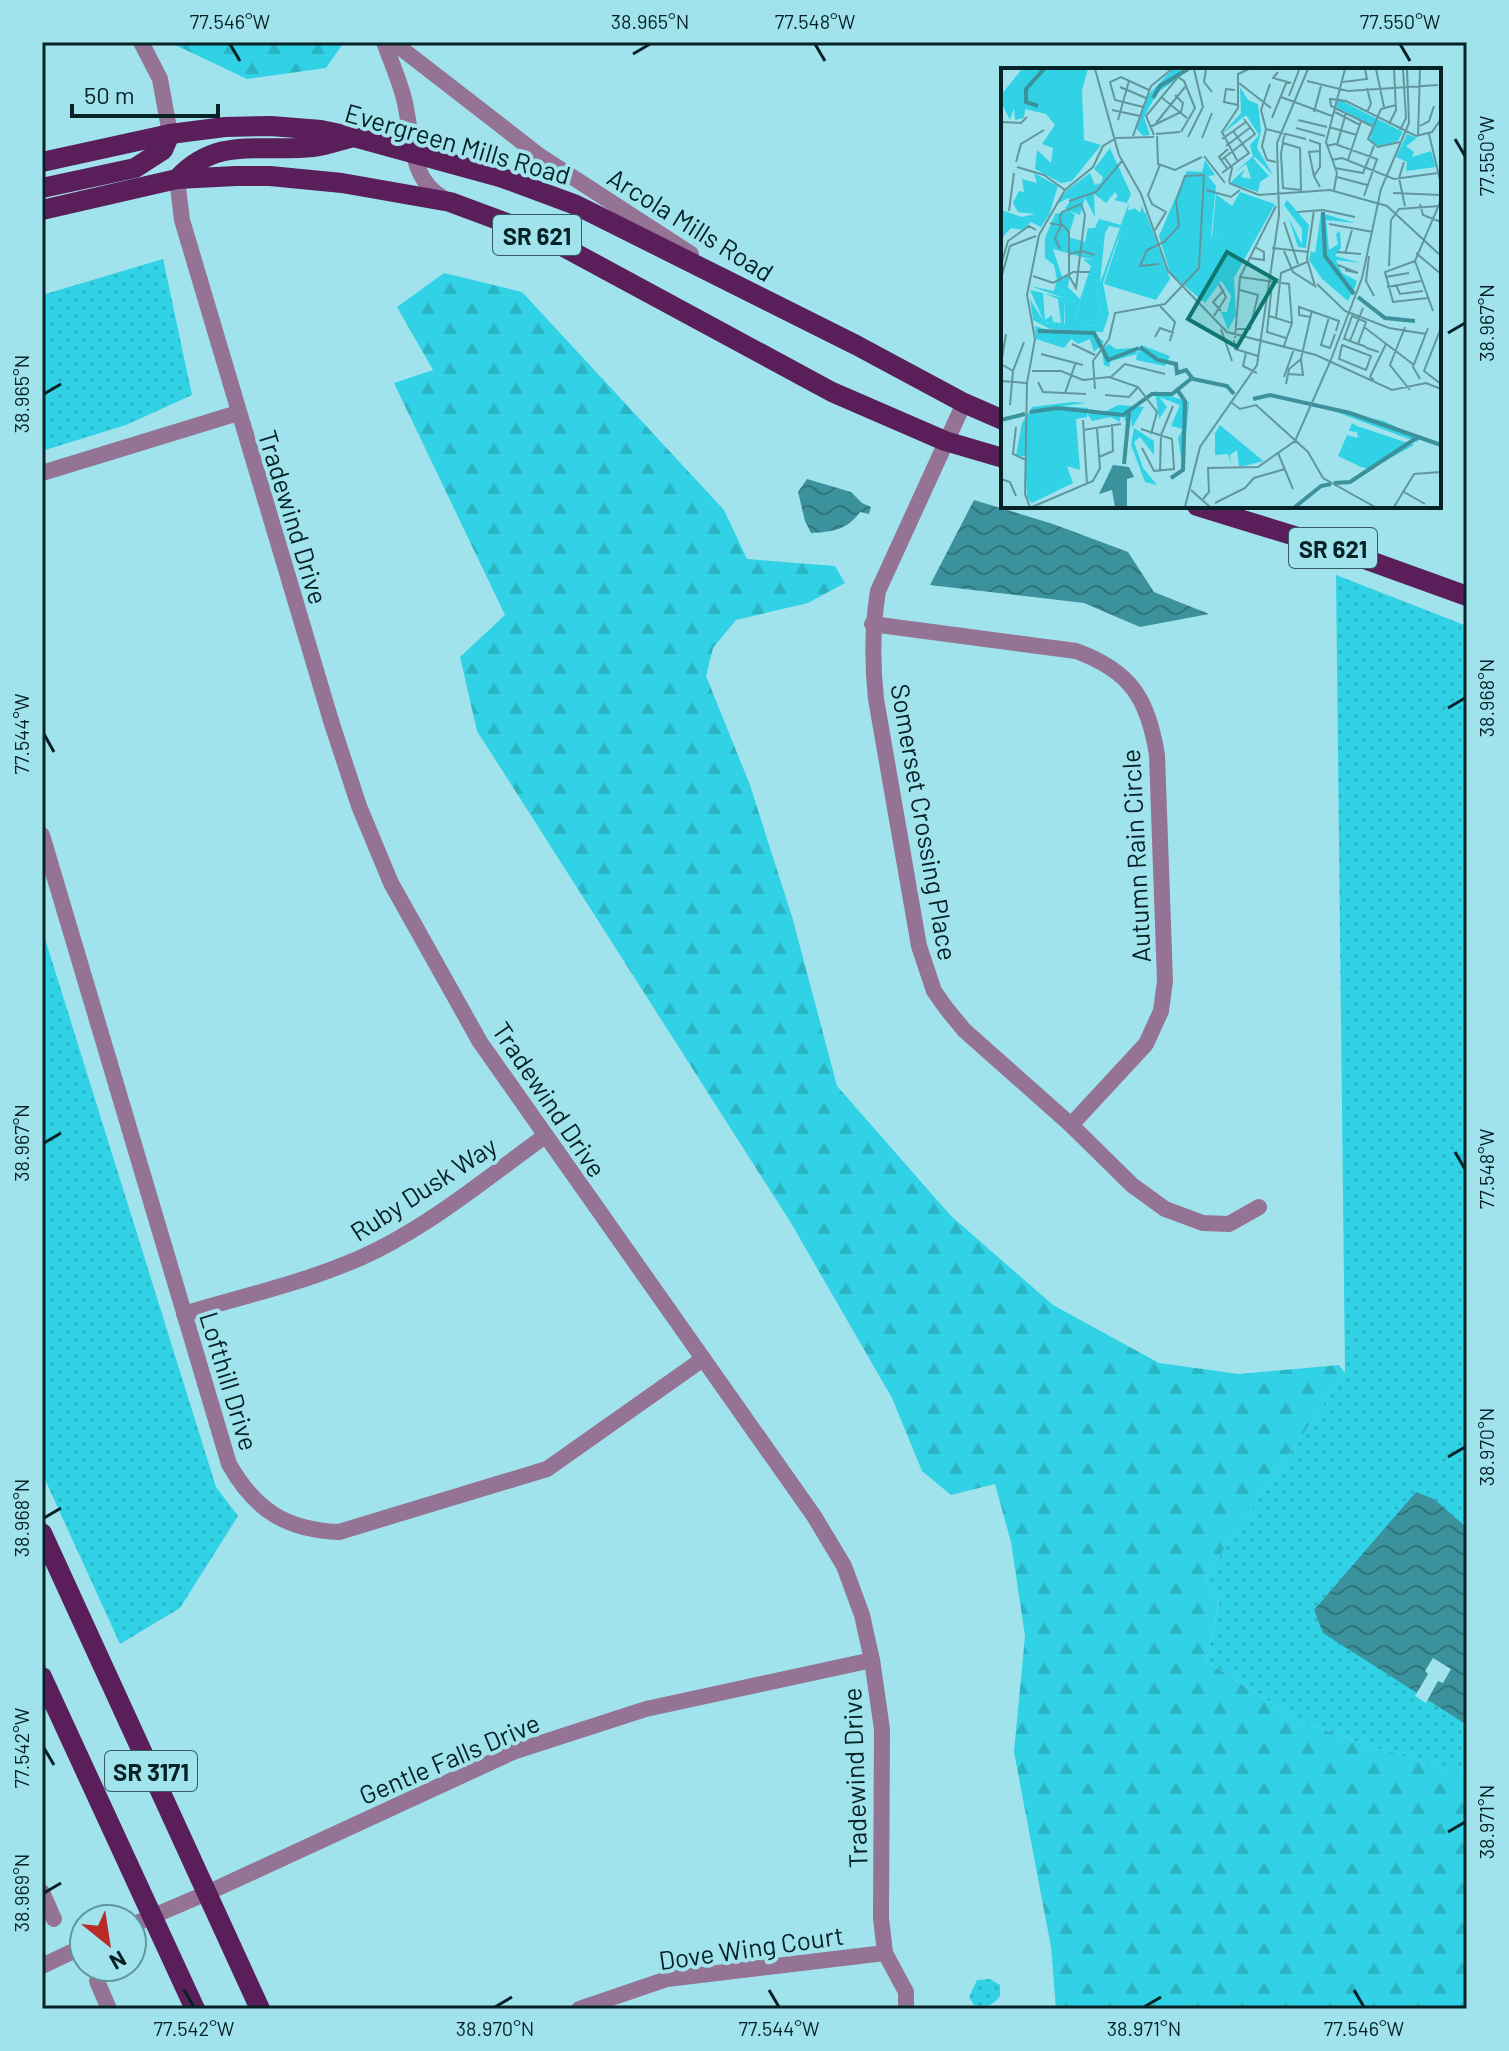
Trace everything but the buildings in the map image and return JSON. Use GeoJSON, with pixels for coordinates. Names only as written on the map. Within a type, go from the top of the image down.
{"type":"FeatureCollection","features":[{"type":"Feature","properties":{"kind":"main road","name":"Evergreen Mills Road"},"geometry":{"type":"LineString","coordinates":[[42,162],[170,134],[225,127],[271,126],[321,130],[414,153],[500,177],[576,205],[1001,419]]}},
{"type":"Feature","properties":{"kind":"main road"},"geometry":{"type":"LineString","coordinates":[[42,188],[135,168],[163,150],[170,134]]}},
{"type":"Feature","properties":{"kind":"main road"},"geometry":{"type":"LineString","coordinates":[[177,179],[192,163],[212,153],[237,149],[314,147],[354,137]]}},
{"type":"Feature","properties":{"kind":"main road"},"geometry":{"type":"LineString","coordinates":[[42,210],[177,179],[270,176],[342,183],[450,202]]}},
{"type":"Feature","properties":{"kind":"main road","name":"SR 621"},"geometry":{"type":"LineString","coordinates":[[450,202],[547,238],[832,392],[945,441],[1001,457]]}},
{"type":"Feature","properties":{"kind":"main road","name":"SR 621"},"geometry":{"type":"LineString","coordinates":[[1204,508],[1334,548],[1467,596]]}},
{"type":"Feature","properties":{"kind":"main road","name":"SR 3171"},"geometry":{"type":"LineString","coordinates":[[42,1533],[260,2009]]}},
{"type":"Feature","properties":{"kind":"main road","name":"SR 3171"},"geometry":{"type":"LineString","coordinates":[[42,1677],[135,1903]]}},
{"type":"Feature","properties":{"kind":"main road","name":"SR 3171"},"geometry":{"type":"LineString","coordinates":[[148,1931],[195,2009]]}},
{"type":"Feature","properties":{"kind":"street"},"geometry":{"type":"LineString","coordinates":[[141,42],[160,79],[170,134]]}},
{"type":"Feature","properties":{"kind":"street"},"geometry":{"type":"LineString","coordinates":[[384,42],[403,96],[416,168],[432,192],[450,202]]}},
{"type":"Feature","properties":{"kind":"street","name":"Arcola Mills Road"},"geometry":{"type":"LineString","coordinates":[[393,42],[540,156],[771,303]]}},
{"type":"Feature","properties":{"kind":"street","name":"Tradewind Drive"},"geometry":{"type":"LineString","coordinates":[[177,179],[182,220],[238,413],[359,806],[391,883],[480,1042],[814,1516],[844,1566],[862,1615],[882,1729],[881,1918],[885,1953],[906,1992],[906,2009]]}},
{"type":"Feature","properties":{"kind":"street","name":"Somerset Crossing Place"},"geometry":{"type":"LineString","coordinates":[[964,403],[878,591],[872,624],[876,699],[919,946],[934,991],[964,1030],[1071,1125],[1132,1185],[1165,1209],[1203,1223],[1229,1224],[1259,1207]]}},
{"type":"Feature","properties":{"kind":"street"},"geometry":{"type":"LineString","coordinates":[[42,473],[238,413]]}},
{"type":"Feature","properties":{"kind":"street","name":"Autumn Rain Circle"},"geometry":{"type":"LineString","coordinates":[[872,624],[1076,651],[1098,659],[1121,674],[1140,697],[1152,722],[1157,755],[1165,981],[1161,1011],[1146,1044],[1071,1125]]}},
{"type":"Feature","properties":{"kind":"street","name":"Lofthill Drive"},"geometry":{"type":"LineString","coordinates":[[42,835],[229,1464],[242,1487],[257,1503],[286,1523],[315,1531],[339,1532],[547,1469],[703,1359]]}},
{"type":"Feature","properties":{"kind":"street","name":"Ruby Dusk Way"},"geometry":{"type":"LineString","coordinates":[[184,1314],[344,1265],[376,1250],[407,1233],[545,1136]]}},
{"type":"Feature","properties":{"kind":"street","name":"Gentle Falls Drive"},"geometry":{"type":"LineString","coordinates":[[148,1918],[513,1752],[646,1709],[872,1660]]}},
{"type":"Feature","properties":{"kind":"street"},"geometry":{"type":"LineString","coordinates":[[42,1892],[54,1919]]}},
{"type":"Feature","properties":{"kind":"street","name":"Dove Wing Court"},"geometry":{"type":"LineString","coordinates":[[579,2009],[667,1979],[885,1953]]}},
{"type":"Feature","properties":{"kind":"street"},"geometry":{"type":"LineString","coordinates":[[42,1966],[68,1954]]}},
{"type":"Feature","properties":{"kind":"street"},"geometry":{"type":"LineString","coordinates":[[98,1983],[109,2009]]}},
{"type":"Feature","properties":{"kind":"green space"},"geometry":{"type":"Polygon","coordinates":[[[169,42],[344,42],[326,68],[247,79],[169,42]]]}},
{"type":"Feature","properties":{"kind":"green space"},"geometry":{"type":"Polygon","coordinates":[[[163,259],[192,395],[126,425],[42,451],[42,295],[163,259]]]}},
{"type":"Feature","properties":{"kind":"green space"},"geometry":{"type":"Polygon","coordinates":[[[444,273],[522,292],[724,510],[747,559],[835,566],[845,583],[808,603],[736,620],[713,648],[706,676],[750,785],[793,920],[837,1086],[951,1216],[1053,1305],[1159,1363],[1239,1374],[1339,1365],[1345,1373],[1205,1577],[1219,1604],[1206,1661],[1298,1720],[1360,1743],[1456,1772],[1467,1786],[1467,2009],[1056,2009],[1051,1947],[1014,1752],[1025,1636],[1011,1542],[995,1484],[951,1495],[922,1471],[892,1398],[791,1223],[477,731],[460,657],[505,615],[394,383],[433,370],[397,307],[444,273]]]}},
{"type":"Feature","properties":{"kind":"green space"},"geometry":{"type":"Polygon","coordinates":[[[1336,575],[1467,626],[1467,1786],[1455,1772],[1298,1720],[1206,1661],[1219,1604],[1205,1577],[1345,1373],[1336,575]]]}},
{"type":"Feature","properties":{"kind":"green space"},"geometry":{"type":"Polygon","coordinates":[[[42,929],[216,1487],[238,1516],[180,1608],[120,1644],[42,1473],[42,929]]]}},
{"type":"Feature","properties":{"kind":"green space"},"geometry":{"type":"Polygon","coordinates":[[[990,1979],[1000,1985],[1000,1996],[989,2005],[974,2005],[969,1997],[977,1980],[990,1979]]]}},
{"type":"Feature","properties":{"kind":"water"},"geometry":{"type":"Polygon","coordinates":[[[807,479],[851,492],[871,507],[869,514],[860,512],[850,523],[838,529],[811,533],[798,492],[807,479]]]}},
{"type":"Feature","properties":{"kind":"water"},"geometry":{"type":"Polygon","coordinates":[[[974,500],[1053,524],[1128,552],[1154,592],[1209,614],[1140,627],[1084,603],[930,585],[974,500]]]}},
{"type":"Feature","properties":{"kind":"water"},"geometry":{"type":"Polygon","coordinates":[[[1416,1492],[1434,1499],[1467,1528],[1467,1725],[1323,1633],[1314,1610],[1416,1492]]]}},
{"type":"Feature","properties":{"kind":"pier"},"geometry":{"type":"Polygon","coordinates":[[[1433,1658],[1451,1669],[1443,1683],[1438,1681],[1426,1703],[1415,1696],[1433,1658]]]}}]}
